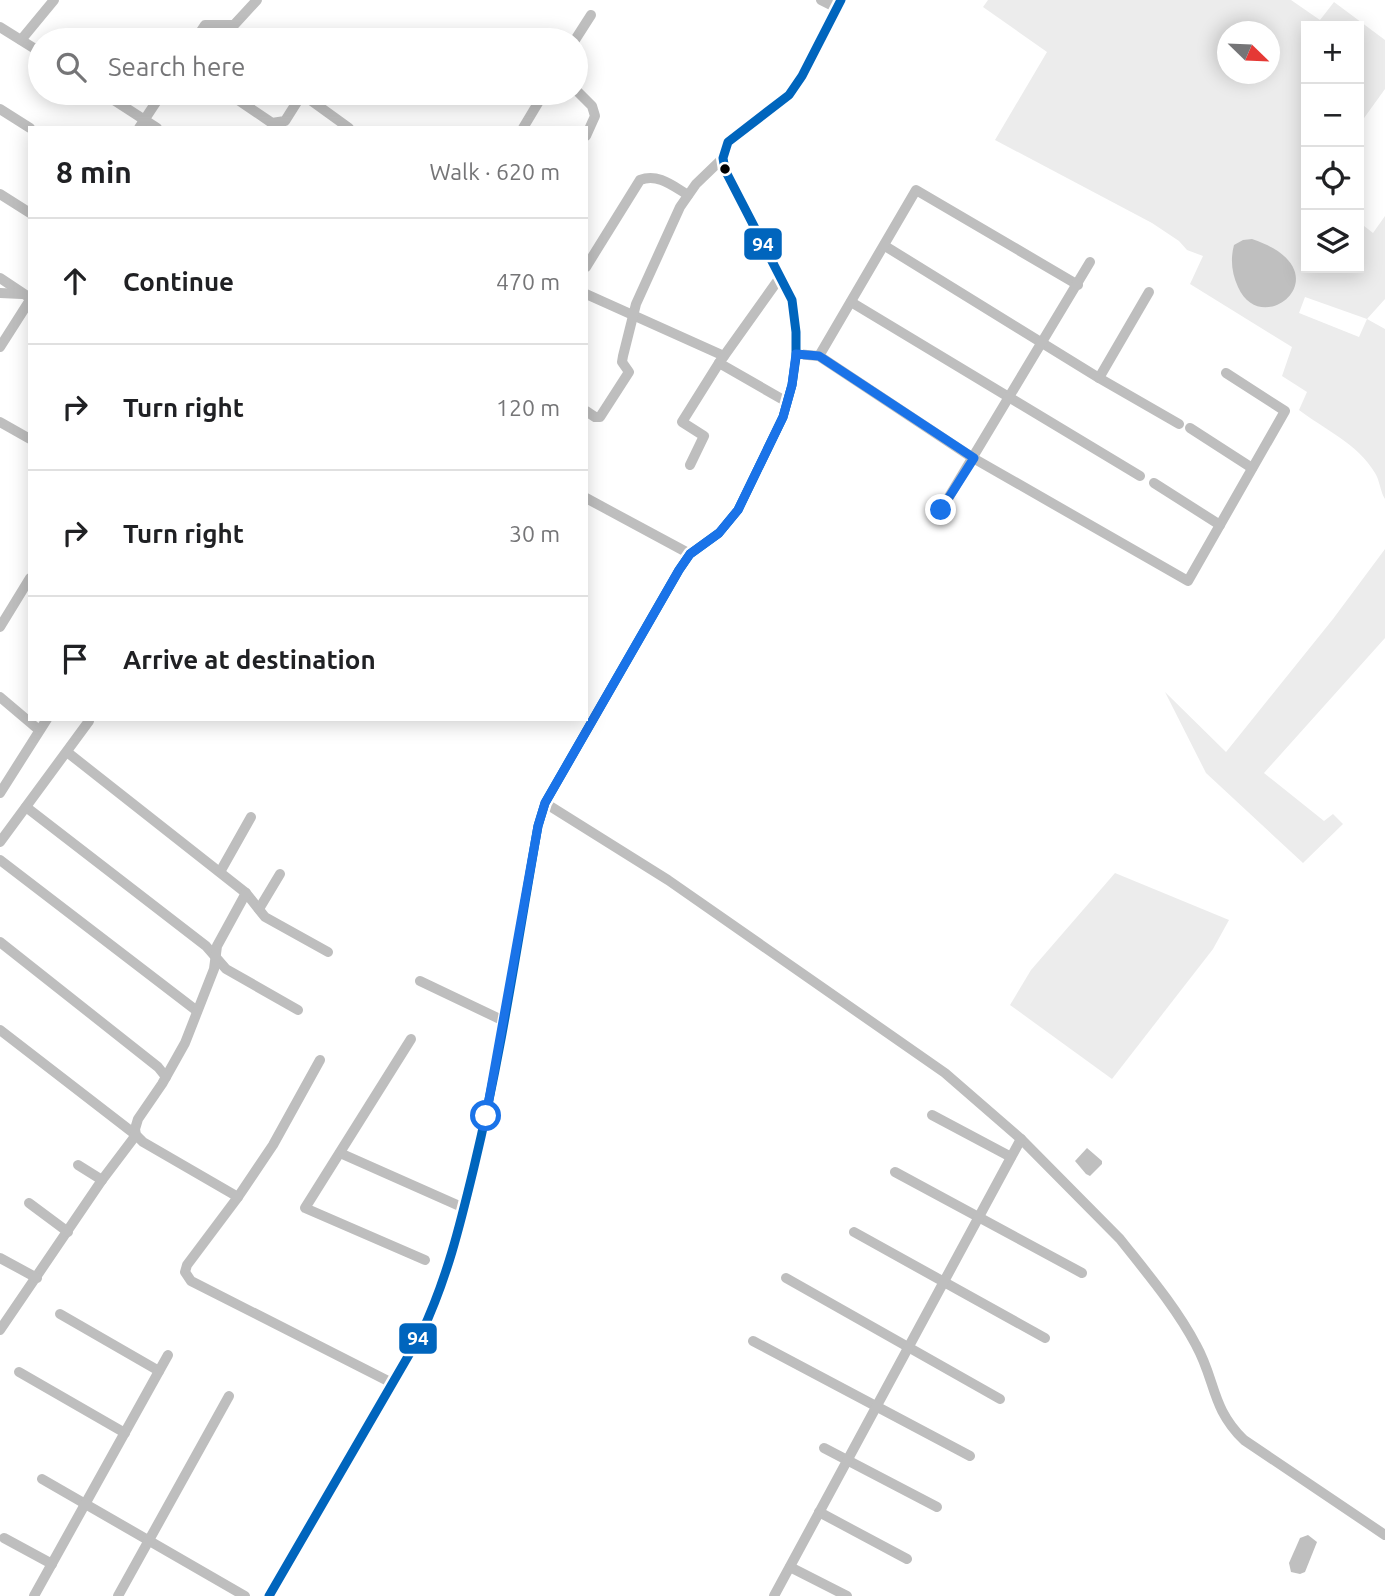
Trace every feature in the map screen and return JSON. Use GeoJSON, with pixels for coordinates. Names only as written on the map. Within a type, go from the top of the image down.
{"type":"FeatureCollection","features":[{"type":"Feature","properties":{"kind":"street"},"geometry":{"type":"LineString","coordinates":[[31,28],[54,0]]}},
{"type":"Feature","properties":{"kind":"street"},"geometry":{"type":"LineString","coordinates":[[203,28],[205,25],[234,25],[257,0]]}},
{"type":"Feature","properties":{"kind":"street"},"geometry":{"type":"LineString","coordinates":[[269,1596],[421,1334],[439,1297],[452,1258],[486,1116],[538,826],[545,803],[690,554],[719,533],[738,510],[783,417],[792,385],[796,354],[792,300],[724,170],[723,158],[728,142],[789,95],[802,76],[839,4],[821,0]]}},
{"type":"Feature","properties":{"kind":"street"},"geometry":{"type":"LineString","coordinates":[[583,28],[591,15]]}},
{"type":"Feature","properties":{"kind":"street"},"geometry":{"type":"LineString","coordinates":[[0,27],[28,44]]}},
{"type":"Feature","properties":{"kind":"street"},"geometry":{"type":"LineString","coordinates":[[21,40],[28,32]]}},
{"type":"Feature","properties":{"kind":"street"},"geometry":{"type":"LineString","coordinates":[[588,102],[595,116],[588,132]]}},
{"type":"Feature","properties":{"kind":"street"},"geometry":{"type":"LineString","coordinates":[[118,105],[142,124],[154,105]]}},
{"type":"Feature","properties":{"kind":"street"},"geometry":{"type":"LineString","coordinates":[[246,105],[272,123],[285,121],[295,105]]}},
{"type":"Feature","properties":{"kind":"street"},"geometry":{"type":"LineString","coordinates":[[317,105],[346,126]]}},
{"type":"Feature","properties":{"kind":"street"},"geometry":{"type":"LineString","coordinates":[[524,126],[537,105]]}},
{"type":"Feature","properties":{"kind":"street"},"geometry":{"type":"LineString","coordinates":[[0,109],[28,127]]}},
{"type":"Feature","properties":{"kind":"street"},"geometry":{"type":"LineString","coordinates":[[588,412],[600,417],[612,395],[627,379],[629,372],[622,362],[622,356],[634,314],[680,207],[723,158]]}},
{"type":"Feature","properties":{"kind":"street"},"geometry":{"type":"LineString","coordinates":[[588,264],[640,180],[658,178],[688,195]]}},
{"type":"Feature","properties":{"kind":"street"},"geometry":{"type":"LineString","coordinates":[[819,356],[916,190],[1077,285]]}},
{"type":"Feature","properties":{"kind":"street"},"geometry":{"type":"LineString","coordinates":[[0,194],[28,212]]}},
{"type":"Feature","properties":{"kind":"street"},"geometry":{"type":"LineString","coordinates":[[885,246],[1099,378],[1185,426],[1252,468]]}},
{"type":"Feature","properties":{"kind":"street"},"geometry":{"type":"LineString","coordinates":[[941,510],[1044,343],[1090,262]]}},
{"type":"Feature","properties":{"kind":"street"},"geometry":{"type":"LineString","coordinates":[[690,466],[704,436],[681,422],[780,276]]}},
{"type":"Feature","properties":{"kind":"street"},"geometry":{"type":"LineString","coordinates":[[0,278],[28,298]]}},
{"type":"Feature","properties":{"kind":"street"},"geometry":{"type":"LineString","coordinates":[[1099,378],[1149,292]]}},
{"type":"Feature","properties":{"kind":"street"},"geometry":{"type":"LineString","coordinates":[[0,293],[28,298]]}},
{"type":"Feature","properties":{"kind":"street"},"geometry":{"type":"LineString","coordinates":[[588,295],[634,314],[722,359],[787,402]]}},
{"type":"Feature","properties":{"kind":"street"},"geometry":{"type":"LineString","coordinates":[[0,347],[28,298]]}},
{"type":"Feature","properties":{"kind":"street"},"geometry":{"type":"LineString","coordinates":[[850,302],[1140,476]]}},
{"type":"Feature","properties":{"kind":"street"},"geometry":{"type":"LineString","coordinates":[[796,354],[819,356],[974,458],[1188,581],[1285,411],[1226,373]]}},
{"type":"Feature","properties":{"kind":"street"},"geometry":{"type":"LineString","coordinates":[[0,422],[28,438]]}},
{"type":"Feature","properties":{"kind":"street"},"geometry":{"type":"LineString","coordinates":[[1154,483],[1220,525]]}},
{"type":"Feature","properties":{"kind":"street"},"geometry":{"type":"LineString","coordinates":[[588,499],[690,554]]}},
{"type":"Feature","properties":{"kind":"street"},"geometry":{"type":"LineString","coordinates":[[0,627],[28,581]]}},
{"type":"Feature","properties":{"kind":"street"},"geometry":{"type":"LineString","coordinates":[[0,697],[28,721]]}},
{"type":"Feature","properties":{"kind":"street"},"geometry":{"type":"LineString","coordinates":[[28,721],[39,730]]}},
{"type":"Feature","properties":{"kind":"street"},"geometry":{"type":"LineString","coordinates":[[1,789],[46,721]]}},
{"type":"Feature","properties":{"kind":"street"},"geometry":{"type":"LineString","coordinates":[[0,842],[89,721]]}},
{"type":"Feature","properties":{"kind":"street"},"geometry":{"type":"LineString","coordinates":[[67,752],[246,892],[265,916],[328,952]]}},
{"type":"Feature","properties":{"kind":"street"},"geometry":{"type":"LineString","coordinates":[[545,803],[668,880],[945,1073],[1021,1139],[1120,1239],[1191,1334],[1221,1411],[1230,1426],[1244,1440],[1385,1535]]}},
{"type":"Feature","properties":{"kind":"street"},"geometry":{"type":"LineString","coordinates":[[26,807],[206,946],[226,969],[298,1010]]}},
{"type":"Feature","properties":{"kind":"street"},"geometry":{"type":"LineString","coordinates":[[220,872],[251,817]]}},
{"type":"Feature","properties":{"kind":"street"},"geometry":{"type":"LineString","coordinates":[[0,860],[197,1011]]}},
{"type":"Feature","properties":{"kind":"street"},"geometry":{"type":"LineString","coordinates":[[259,909],[280,874]]}},
{"type":"Feature","properties":{"kind":"street"},"geometry":{"type":"LineString","coordinates":[[0,1330],[136,1135],[138,1119],[185,1043],[214,969],[217,946],[246,892]]}},
{"type":"Feature","properties":{"kind":"street"},"geometry":{"type":"LineString","coordinates":[[0,942],[158,1066],[166,1077]]}},
{"type":"Feature","properties":{"kind":"street"},"geometry":{"type":"LineString","coordinates":[[419,981],[504,1021]]}},
{"type":"Feature","properties":{"kind":"street"},"geometry":{"type":"LineString","coordinates":[[0,1030],[143,1142],[238,1197]]}},
{"type":"Feature","properties":{"kind":"street"},"geometry":{"type":"LineString","coordinates":[[411,1039],[305,1208],[425,1260]]}},
{"type":"Feature","properties":{"kind":"street"},"geometry":{"type":"LineString","coordinates":[[320,1060],[273,1145],[187,1265],[187,1278],[392,1383]]}},
{"type":"Feature","properties":{"kind":"street"},"geometry":{"type":"LineString","coordinates":[[932,1115],[1011,1157]]}},
{"type":"Feature","properties":{"kind":"street"},"geometry":{"type":"LineString","coordinates":[[774,1596],[1021,1139]]}},
{"type":"Feature","properties":{"kind":"street"},"geometry":{"type":"LineString","coordinates":[[340,1153],[464,1208]]}},
{"type":"Feature","properties":{"kind":"street"},"geometry":{"type":"LineString","coordinates":[[78,1166],[103,1180]]}},
{"type":"Feature","properties":{"kind":"street"},"geometry":{"type":"LineString","coordinates":[[895,1172],[1082,1273]]}},
{"type":"Feature","properties":{"kind":"street"},"geometry":{"type":"LineString","coordinates":[[29,1203],[68,1232]]}},
{"type":"Feature","properties":{"kind":"street"},"geometry":{"type":"LineString","coordinates":[[854,1232],[1045,1338]]}},
{"type":"Feature","properties":{"kind":"street"},"geometry":{"type":"LineString","coordinates":[[0,1258],[37,1278]]}},
{"type":"Feature","properties":{"kind":"street"},"geometry":{"type":"LineString","coordinates":[[786,1279],[1000,1399]]}},
{"type":"Feature","properties":{"kind":"street"},"geometry":{"type":"LineString","coordinates":[[60,1314],[159,1371]]}},
{"type":"Feature","properties":{"kind":"street"},"geometry":{"type":"LineString","coordinates":[[753,1341],[970,1456]]}},
{"type":"Feature","properties":{"kind":"street"},"geometry":{"type":"LineString","coordinates":[[34,1596],[168,1354]]}},
{"type":"Feature","properties":{"kind":"street"},"geometry":{"type":"LineString","coordinates":[[19,1372],[124,1433]]}},
{"type":"Feature","properties":{"kind":"street"},"geometry":{"type":"LineString","coordinates":[[118,1596],[229,1396]]}},
{"type":"Feature","properties":{"kind":"street"},"geometry":{"type":"LineString","coordinates":[[824,1448],[937,1507]]}},
{"type":"Feature","properties":{"kind":"street"},"geometry":{"type":"LineString","coordinates":[[42,1479],[244,1596]]}},
{"type":"Feature","properties":{"kind":"street"},"geometry":{"type":"LineString","coordinates":[[820,1512],[907,1559]]}},
{"type":"Feature","properties":{"kind":"street"},"geometry":{"type":"LineString","coordinates":[[4,1538],[52,1564]]}},
{"type":"Feature","properties":{"kind":"street"},"geometry":{"type":"LineString","coordinates":[[790,1567],[847,1596]]}},
{"type":"Feature","properties":{"kind":"shaded area"},"geometry":{"type":"Polygon","coordinates":[[[988,0],[1291,0],[1320,20],[1334,2],[1360,21],[1301,21],[1301,273],[1364,273],[1364,226],[1373,233],[1385,216],[1385,299],[1367,319],[1385,329],[1385,499],[1368,463],[1340,438],[1299,410],[1307,392],[1282,376],[1292,347],[1190,284],[1203,256],[1187,250],[1179,241],[1152,223],[995,140],[1047,52],[983,7],[988,0]],[[1305,297],[1299,313],[1359,337],[1367,319],[1305,297]]]}},
{"type":"Feature","properties":{"kind":"shaded area"},"geometry":{"type":"Polygon","coordinates":[[[1364,24],[1385,40],[1385,89],[1364,118],[1364,24]]]}},
{"type":"Feature","properties":{"kind":"shaded area"},"geometry":{"type":"Polygon","coordinates":[[[1252,239],[1280,253],[1293,268],[1296,283],[1290,296],[1278,304],[1264,307],[1249,302],[1236,282],[1232,261],[1234,245],[1252,239]]]}},
{"type":"Feature","properties":{"kind":"shaded area"},"geometry":{"type":"Polygon","coordinates":[[[1385,549],[1385,638],[1264,773],[1324,821],[1333,814],[1343,824],[1303,863],[1206,773],[1165,692],[1226,752],[1333,619],[1385,549]]]}},
{"type":"Feature","properties":{"kind":"shaded area"},"geometry":{"type":"Polygon","coordinates":[[[1115,873],[1229,920],[1213,949],[1112,1079],[1010,1005],[1031,970],[1115,873]]]}},
{"type":"Feature","properties":{"kind":"shaded area"},"geometry":{"type":"Polygon","coordinates":[[[1087,1148],[1102,1161],[1090,1176],[1075,1161],[1087,1148]]]}},
{"type":"Feature","properties":{"kind":"shaded area"},"geometry":{"type":"Polygon","coordinates":[[[1308,1535],[1317,1542],[1305,1572],[1291,1572],[1289,1563],[1300,1538],[1308,1535]]]}},
{"type":"Feature","properties":{"kind":"transit line","name":"94"},"geometry":{"type":"LineString","coordinates":[[269,1596],[421,1334],[446,1272],[493,1083],[538,826],[545,803],[679,570],[690,554],[719,533],[738,510],[783,417],[796,357],[792,300],[725,170],[723,158],[728,142],[789,95],[802,76],[841,0]]}},
{"type":"Feature","properties":{"kind":"route"},"geometry":{"type":"LineString","coordinates":[[486,1116],[538,826],[545,803],[679,570],[690,554],[719,533],[738,510],[783,417],[792,385],[796,354],[819,356],[974,458],[941,510]]}}]}
